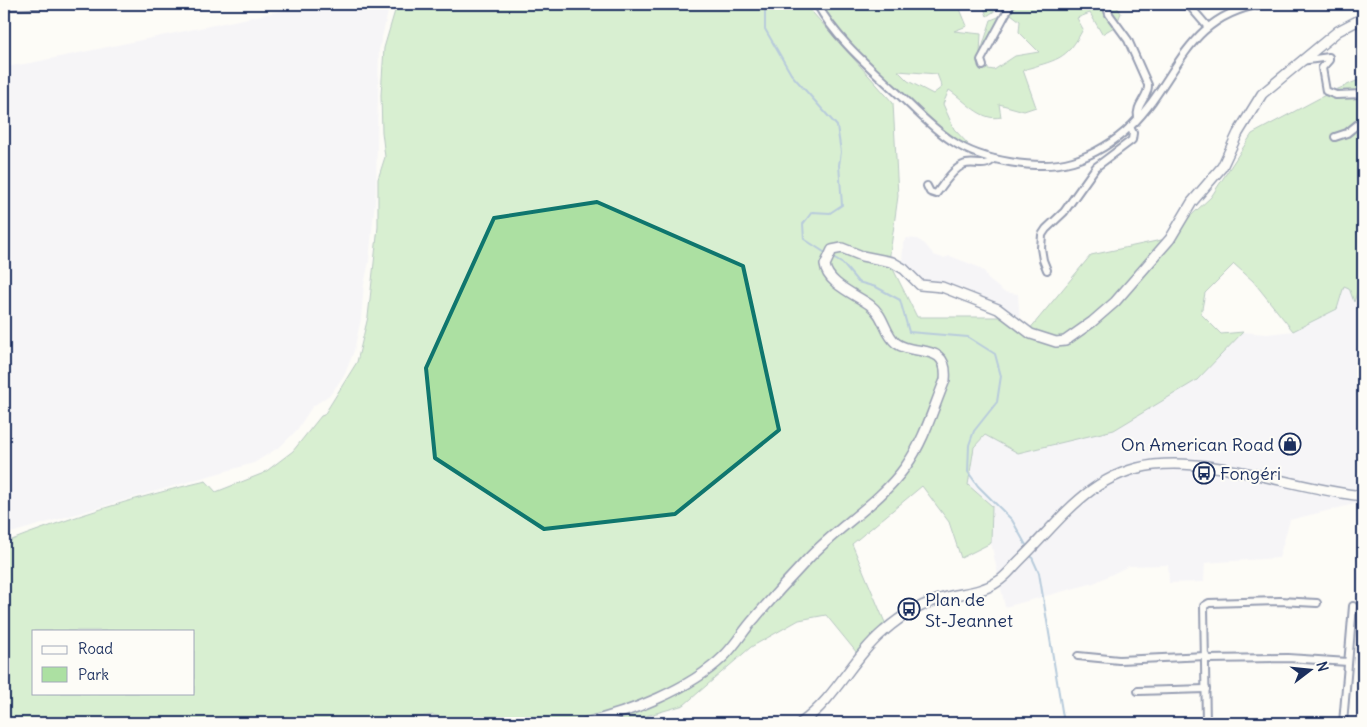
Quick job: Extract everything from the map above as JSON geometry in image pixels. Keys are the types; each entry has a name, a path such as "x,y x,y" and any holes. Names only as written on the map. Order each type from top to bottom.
{"street":[{"path":"4,6 56,4"},
{"path":"817,4 832,26 857,56 942,133 962,147 993,159 1016,163 1072,161 1103,147 1130,127 1138,118 1185,50 1207,26 1238,10 1262,4"},
{"path":"983,66 981,60 1010,4"},
{"path":"1106,4 1109,14 1128,40 1148,85 1148,90 1137,110 1138,118"},
{"path":"1188,4 1207,26"},
{"path":"584,723 619,713 646,702 696,678 715,664 731,650 753,620 809,558 864,512 895,480 914,454 945,380 942,362 931,351 908,348 895,342 878,312 826,272 825,265 832,250 842,248 862,256 892,262 904,269 920,285 942,287 998,309 1031,334 1056,342 1064,341 1092,322 1116,302 1170,239 1192,202 1222,166 1238,133 1262,94 1338,32 1363,18"},
{"path":"1301,62 1329,56 1329,60 1322,68 1326,91 1336,94 1363,94"},
{"path":"1335,137 1348,133 1363,120"},
{"path":"1048,270 1043,260 1041,248 1042,235 1046,228 1064,212 1096,167 1132,140 1133,134 1130,127"},
{"path":"927,186 930,192 936,194 959,167 969,163 985,164 993,159"},
{"path":"801,723 822,706 864,651 893,624 914,610 933,601 992,586 1080,498 1103,482 1134,470 1219,469 1363,496"},
{"path":"1206,723 1204,606 1209,603 1280,601 1317,603"},
{"path":"1343,723 1353,606"},
{"path":"1078,656 1119,660 1288,658 1348,662"},
{"path":"1138,691 1206,689"}],"highlighted area":[{"path":"597,202 743,266 779,430 675,514 544,529 435,458 426,368 494,218"}],"shaded area":[{"path":"315,4 390,4 379,50 376,192 369,262 364,285 361,319 354,351 345,374 331,394 312,407 297,430 281,446 254,463 4,535 4,67"},
{"path":"907,238 917,239 925,244 934,255 943,258 950,256 976,266 985,272 988,279 1004,292 1018,294 1020,322 920,282 902,263 903,243"},
{"path":"1343,286 1349,288 1354,302 1363,310 1363,502 1290,520 1279,558 1205,563 1204,582 1169,583 1168,565 1129,566 1094,583 1005,607 991,543 992,506 968,485 974,447 986,435 1197,380 1243,332 1267,334 1293,331 1337,309"},
{"path":"1363,521 1363,580 1357,580"}],"green space":[{"path":"397,4 805,4 893,103 898,196 889,261 917,317 1000,317 1029,330 1091,255 1166,239 1211,197 1252,134 1329,93 1363,78 1363,274 1354,302 1349,288 1344,286 1337,309 1293,331 1253,281 1234,264 1205,293 1201,314 1221,334 1243,332 1197,380 1114,430 1018,453 985,435 974,447 968,485 992,506 991,543 961,558 949,522 922,486 852,544 886,625 857,653 826,615 799,620 751,647 684,705 622,723 464,723 433,715 383,722 357,719 280,721 280,723 4,723 4,543 79,516 155,494 206,481 216,492 264,473 293,451 321,416 324,415 357,362 368,317 378,227 378,179 385,157 381,95 384,48"},
{"path":"836,4 955,4 960,9 967,26 954,31 981,34 980,54 991,20 1003,15 1005,4 1115,4 1121,13 1116,26 1102,34 1090,13 1077,18 1083,29 1071,48 1059,58 1023,70 1036,107 1024,111 999,104 1001,117 994,118 980,113 949,90 943,104 954,129 968,144 964,144 942,129 851,46 825,9","holes":["1011,14 1020,21 1019,32 1039,52 1015,56 994,70 978,67 979,55","898,71 937,74 942,87 933,94 908,81"]},
{"path":"986,4 1005,4 987,16 984,8"}],"waterway":[{"path":"765,4 765,29 791,74 837,126 841,152 839,165 842,205 830,213 812,212 803,224 804,239 827,254"},
{"path":"833,258 843,264 858,282 876,287 900,300 909,332 968,337 995,354 1001,376 997,402 974,431 969,445 968,472 978,486 1012,520 1027,547"},
{"path":"1030,553 1039,573 1064,723"}],"place":[{"name":"On American Road","path":"1290,444"},
{"name":"Fongéri","path":"1204,473"},
{"name":"Plan de St-Jeannet","path":"909,609"}]}
